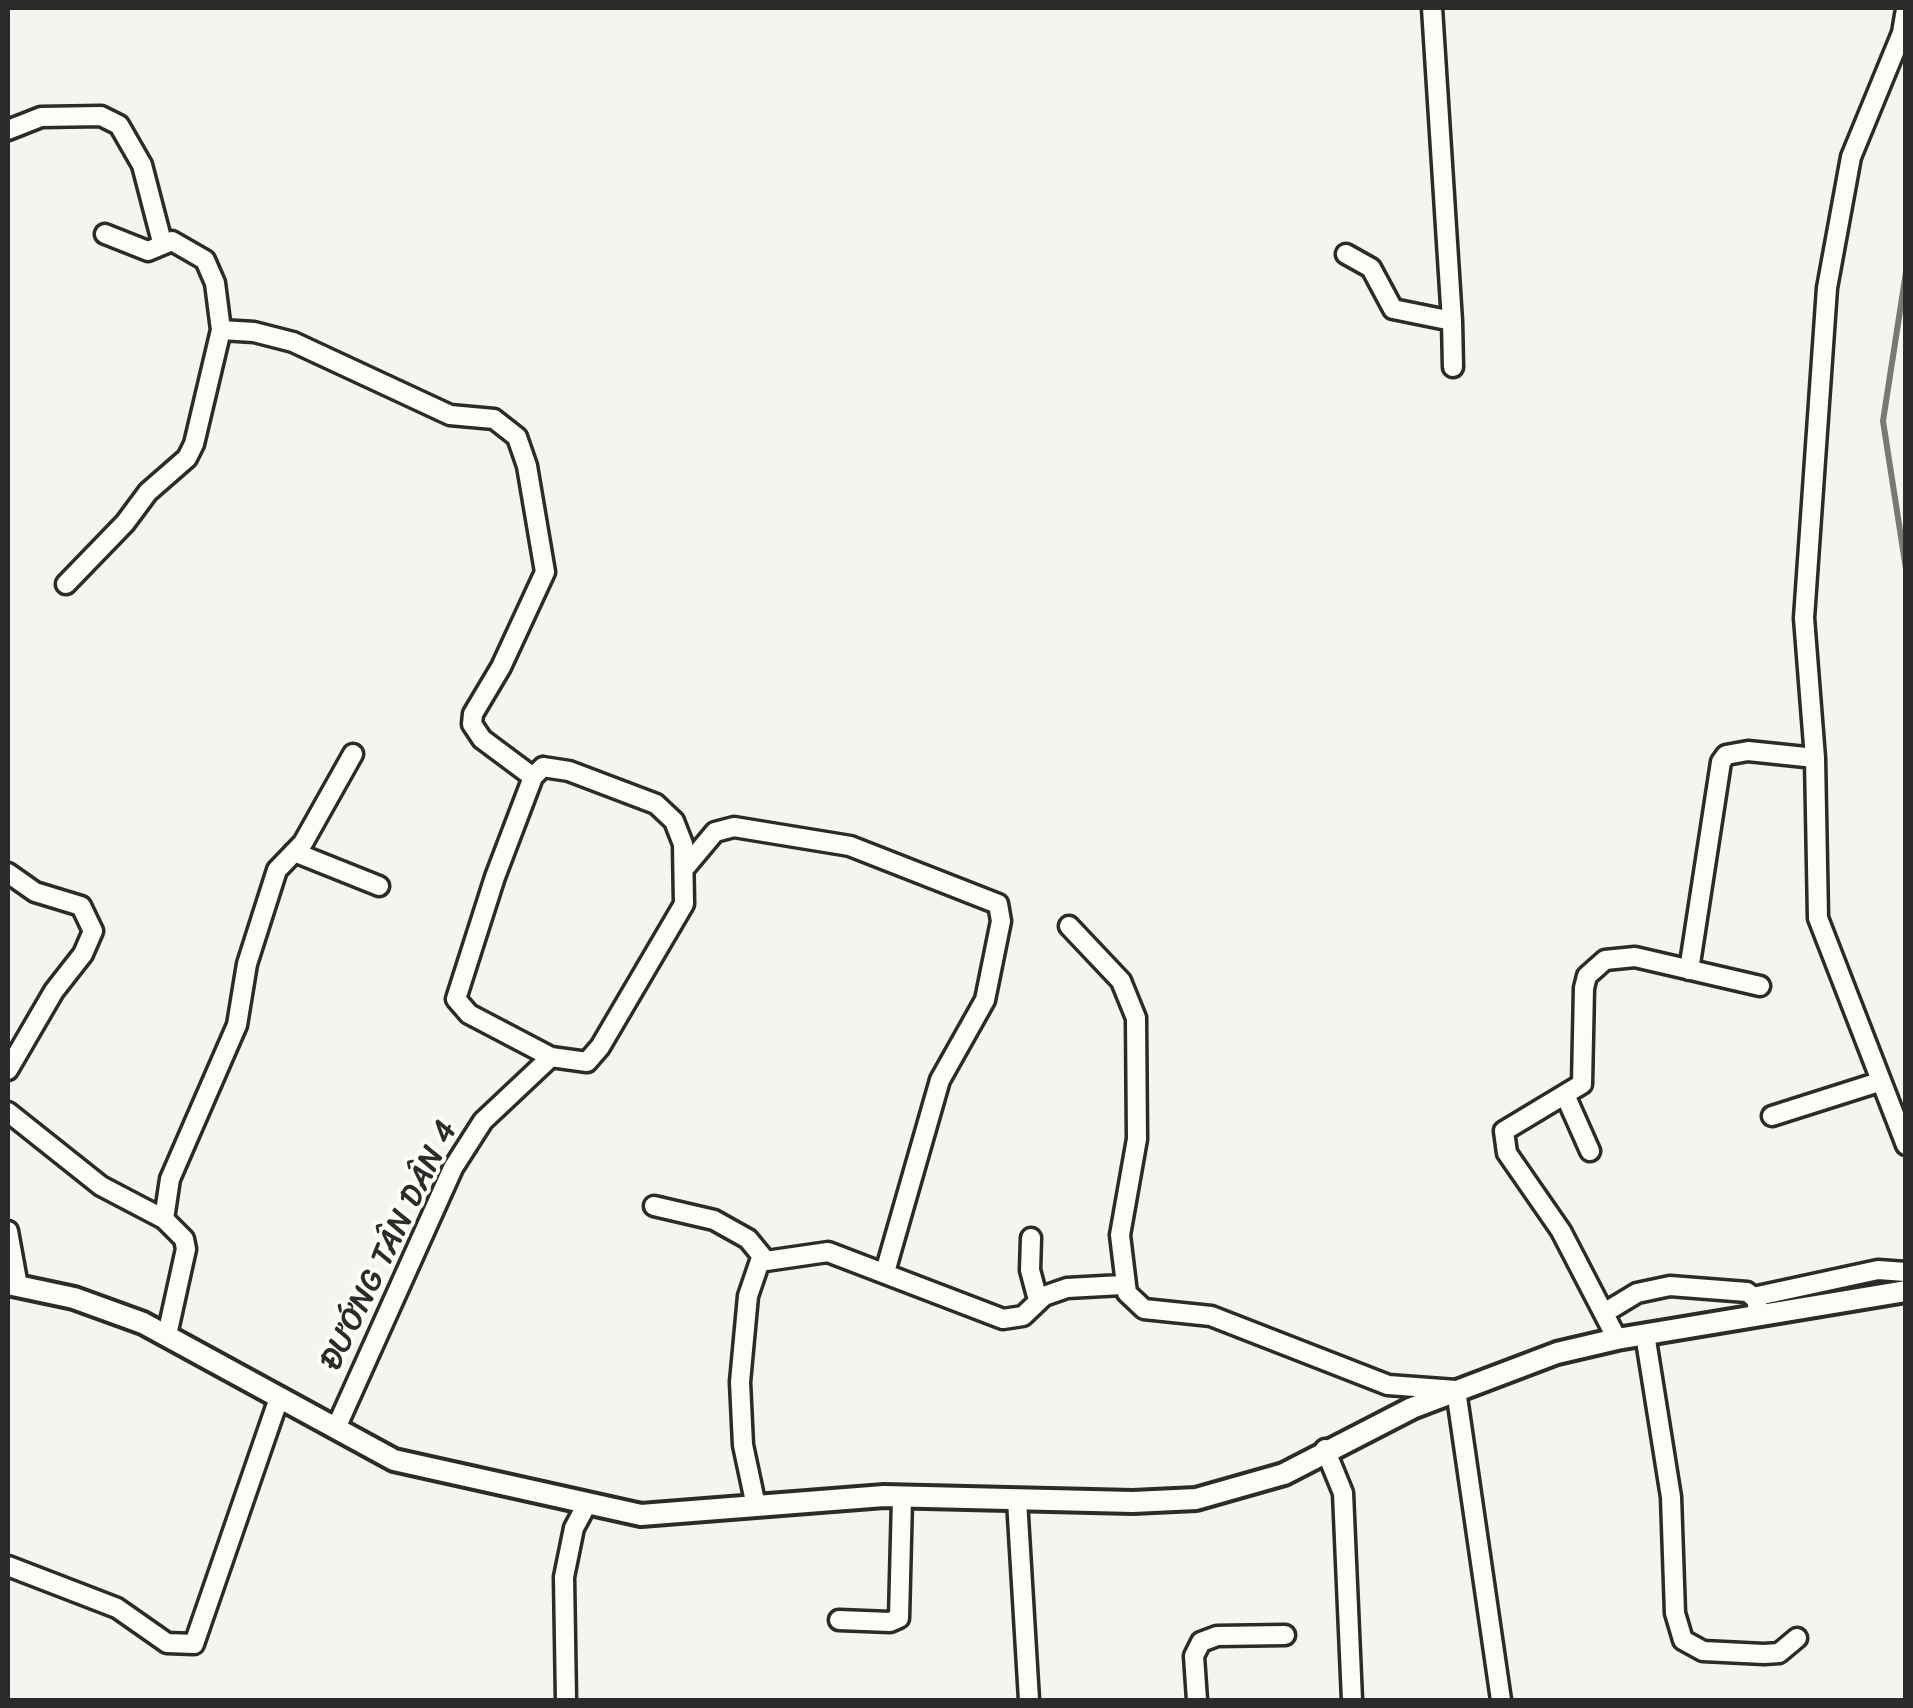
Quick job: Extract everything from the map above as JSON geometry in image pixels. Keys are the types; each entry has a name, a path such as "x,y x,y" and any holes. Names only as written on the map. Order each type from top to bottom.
{"street":[{"path":"1432,8 1453,366"},
{"path":"1906,9 1902,34 1850,157 1826,288 1804,565 1815,758 1818,918 1906,1145"},
{"path":"8,130 41,118 102,116 119,125 138,154 162,242"},
{"path":"66,584 126,522 148,492 187,458 194,444 221,330 215,283 205,260 182,245 162,242 148,251 104,234"},
{"path":"1346,254 1370,268 1393,309 1452,321"},
{"path":"221,330 293,342 450,415 494,419 517,438 526,466 545,572 502,666 473,714 472,724 482,739 532,776"},
{"path":"1689,970 1721,762 1726,755 1748,751 1815,758"},
{"path":"164,1218 170,1180 237,1025 246,964 277,870 294,852 353,754"},
{"path":"542,768 554,768 656,804 680,834 684,904 587,1062 551,1056 469,1014 456,1000 532,776 542,768"},
{"path":"684,869 715,832 734,827 850,846 998,904 1001,921 984,1000 940,1080 885,1272"},
{"path":"294,852 379,886"},
{"path":"8,872 35,892 81,906 93,931 83,954 54,991 8,1070"},
{"path":"1069,926 1121,981 1136,1018 1137,1139 1121,1217 1122,1286 1144,1309 1211,1316 1388,1386 1456,1390"},
{"path":"1617,1338 1561,1231 1503,1141 1506,1128 1566,1097 1582,1084 1586,1074 1584,988 1596,966 1606,960 1635,958 1760,986"},
{"name":"ĐƯỚNG TÂN DÂN 4","path":"336,1428 453,1168 484,1122 551,1056"},
{"path":"1772,1116 1879,1082"},
{"path":"1566,1097 1590,1151"},
{"path":"8,1112 101,1186 164,1218 184,1239 186,1250 167,1335"},
{"path":"654,1206 714,1220 748,1239 760,1258 748,1296 740,1382 742,1445 756,1506"},
{"path":"8,1231 13,1285 109,1308 167,1335 394,1460 541,1490 611,1512 642,1515 884,1496 1017,1500 1196,1498 1263,1482 1325,1449 1456,1390 1557,1353 1756,1307 1878,1270 1906,1272"},
{"path":"1031,1238 1030,1270 1038,1300"},
{"path":"760,1258 778,1260 828,1252 1003,1319 1023,1316 1038,1300 1067,1288 1122,1286"},
{"path":"1604,1313 1637,1294 1663,1287 1742,1290 1756,1307"},
{"path":"1756,1307 1906,1290"},
{"path":"1645,1334 1669,1482 1676,1612 1683,1640 1703,1652 1764,1654 1779,1652 1796,1638"},
{"path":"1456,1390 1501,1700"},
{"path":"8,1566 117,1608 166,1643 194,1644 280,1398"},
{"path":"1325,1449 1342,1493 1352,1700"},
{"path":"839,1620 890,1622 899,1618 902,1499"},
{"path":"1017,1500 1029,1700"},
{"path":"566,1700 564,1577 574,1528 588,1504"},
{"path":"1197,1700 1194,1656 1201,1642 1217,1636 1286,1634"}],"waterway":[{"path":"1906,272 1883,421 1906,569"}]}
